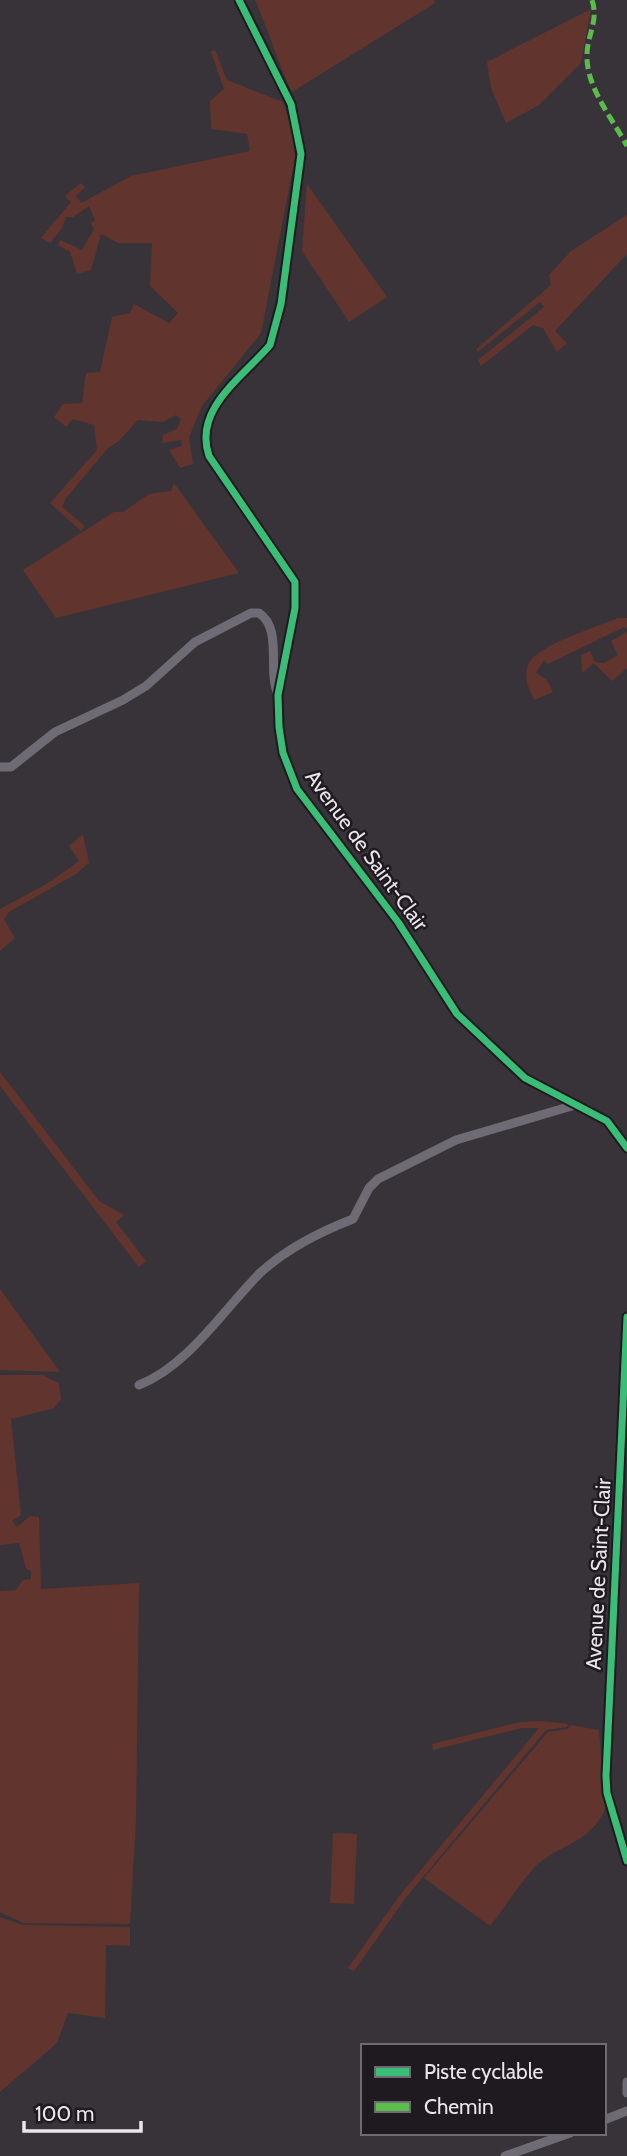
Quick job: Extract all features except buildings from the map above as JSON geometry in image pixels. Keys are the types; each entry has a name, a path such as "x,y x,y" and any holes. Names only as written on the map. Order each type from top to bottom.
{"street":[{"name":"Avenue de Saint-Clair","path":"239,0 291,104 300,154 276,329 270,345 209,415 204,440 209,456 295,582 295,608 278,695 283,752 297,789 398,922 457,1013 513,1070 607,1121 627,1148"},
{"path":"0,767 10,767 55,732 123,700 146,686 195,642 251,613 259,613 269,622 273,651 272,681 278,695"},
{"path":"139,1385 158,1377 179,1359 270,1265 325,1230 352,1219 369,1188 378,1179 456,1140 575,1105"},
{"name":"Avenue de Saint-Clair","path":"627,1317 606,1776 607,1793 627,1861"},
{"path":"627,2082 627,2093"},
{"path":"606,2119 627,2111"},
{"path":"505,2156 564,2135"}],"shaded area":[{"path":"255,0 434,0 435,3 292,92"},
{"path":"591,9 581,63 539,105 506,123 491,88 487,62"},
{"path":"215,50 227,80 283,102 293,133 295,158 261,333 202,406 189,437 193,464 180,468 169,450 182,446 181,440 162,443 163,435 177,429 181,419 176,415 162,422 138,420 119,441 108,448 66,498 62,507 85,526 81,531 50,503 97,450 94,425 73,419 66,427 54,417 63,404 82,403 86,373 100,372 112,317 130,313 134,304 169,323 178,313 150,286 152,243 118,243 101,234 91,270 77,274 70,252 58,245 60,240 82,250 94,229 91,224 95,220 89,206 73,217 66,217 62,228 50,243 41,238 71,202 65,196 81,183 85,187 76,196 81,203 131,176 250,151 247,134 211,129 210,101 224,89 211,52"},
{"path":"307,184 387,297 349,322 302,251"},
{"path":"627,215 627,254 555,331 567,343 557,352 543,328 533,325 481,366 478,360 544,307 540,302 478,352 476,349 551,285 549,275 571,251"},
{"path":"174,483 239,573 56,618 23,570 114,512 123,512 149,494 171,491"},
{"path":"618,618 627,618 627,629 624,627 548,664 544,660 536,673 547,680 553,692 534,700 526,677 531,660 552,645"},
{"path":"627,632 627,668 612,681 594,663 582,673 581,655 590,651 595,662 604,663 618,655 611,641"},
{"path":"83,834 89,863 76,874 9,912 4,919 15,938 0,951 0,909 48,883 79,861 69,846"},
{"path":"0,1072 99,1201 124,1215 116,1222 146,1261 139,1267 0,1086"},
{"path":"0,1289 60,1372 0,1370"},
{"path":"0,1375 42,1375 59,1383 61,1399 54,1408 11,1419 21,1515 12,1521 17,1527 30,1516 39,1517 41,1589 139,1583 136,1819 130,1924 23,1923 0,1912 0,1591 16,1590 23,1580 31,1579 31,1571 26,1568 19,1543 0,1545"},
{"path":"520,1722 568,1724 567,1727 546,1730 407,1896 354,1971 348,1968 400,1895 539,1728 522,1728 433,1750 432,1744"},
{"path":"571,1725 599,1730 605,1809 591,1830 534,1868 490,1926 424,1878 548,1732 568,1729"},
{"path":"333,1833 357,1834 354,1904 330,1903"},
{"path":"0,1917 23,1925 130,1927 130,1946 106,1945 105,2018 68,2013 57,2043 0,2092"}],"marked path":[{"path":"592,0 594,15 587,55 588,67 595,90 627,146"}],"cycle path":[{"path":"239,0 291,104 301,154 281,304 270,345 223,395 208,423 206,439 209,456 295,582 295,608 278,695 283,753 297,789 398,922 457,1014 525,1078 607,1121 627,1148"},
{"path":"627,1317 606,1776 607,1793 627,1861"}]}
